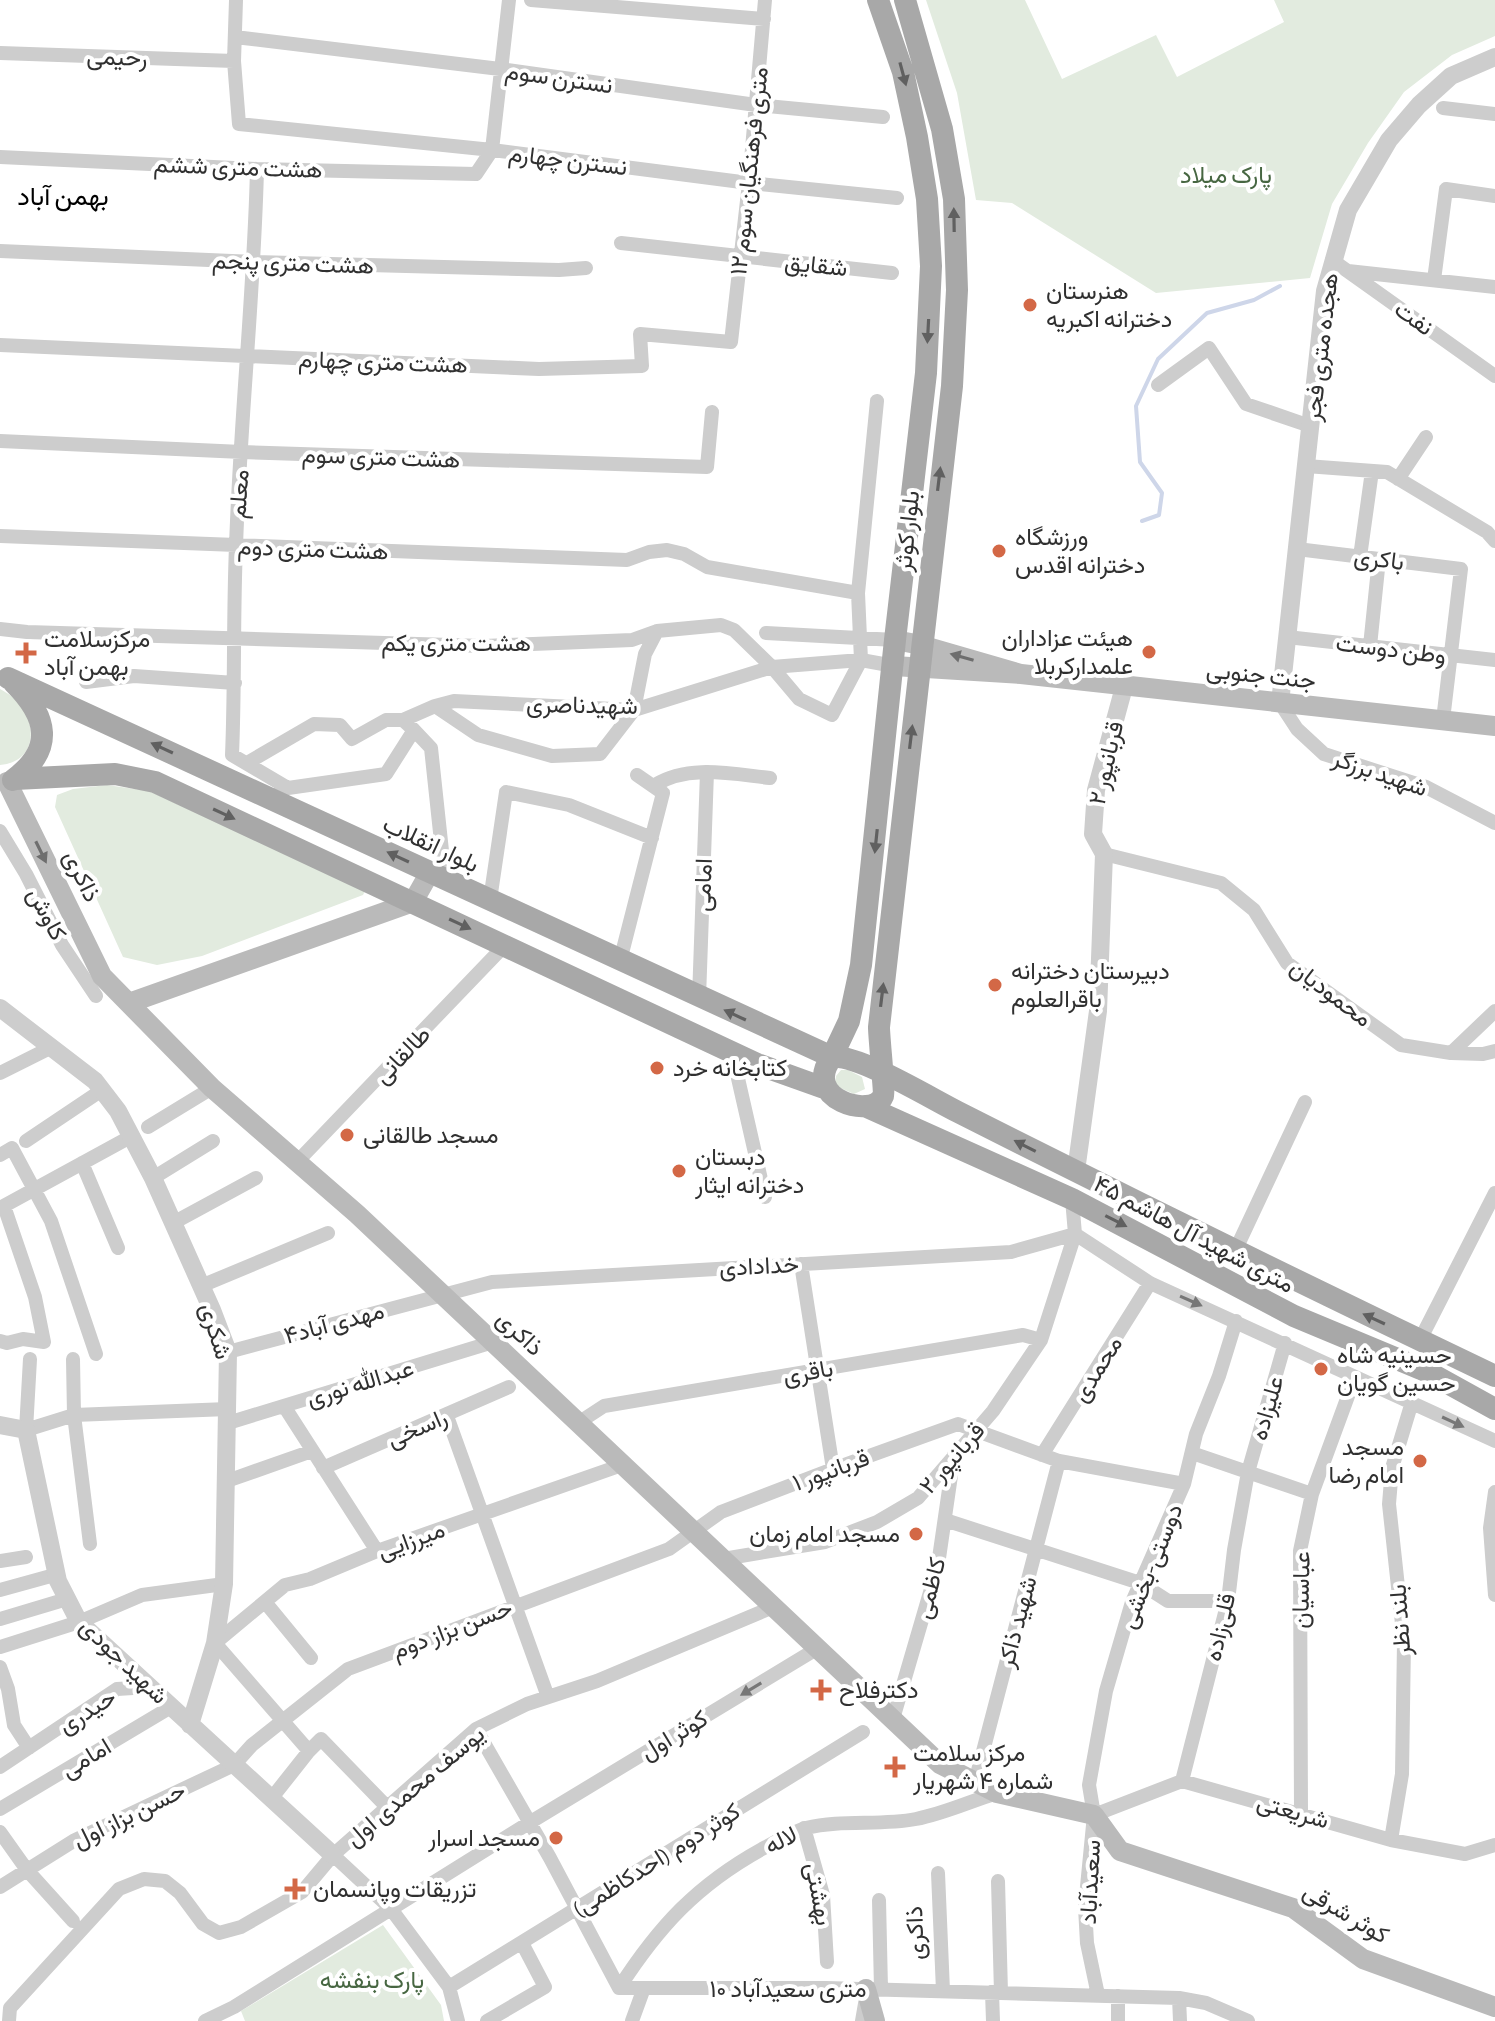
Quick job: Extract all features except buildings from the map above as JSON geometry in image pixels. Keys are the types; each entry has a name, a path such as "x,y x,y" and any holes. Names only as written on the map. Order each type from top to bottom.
{"main road":[{"name":"بلوار کوثر","path":"832,1057 849,1021 861,965 869,903 926,373 931,266 927,199 917,137 903,72 878,0"},
{"name":"بلوار کوثر","path":"881,1073 879,1027 952,386 957,290 954,199 942,129 905,0"},
{"path":"895,640 1021,674"},
{"path":"894,666 1021,674"},
{"name":"جنت جنوبی","path":"1021,674 1495,726"},
{"path":"4,676 29,698 40,718 43,734 32,764 7,781"},
{"name":"بلوار انقلاب","path":"4,676 832,1057"},
{"path":"7,781 115,774 155,782 757,1064 824,1088 833,1097 851,1105 876,1105 883,1097 884,1084 881,1073 858,1060 843,1056 832,1057 822,1075 824,1088"},
{"name":"ذاکری","path":"7,781 102,976 212,1088 357,1214 940,1764 997,1793 1094,1815"},
{"path":"129,1003 413,902 437,876"},
{"path":"869,903 893,905"},
{"path":"757,1064 769,1056 775,1044 772,1032"},
{"name":"۴۵ متری شهید آل هاشم","path":"881,1073 1236,1249 1320,1294 1495,1376"},
{"name":"۴۵ متری شهید آل هاشم","path":"867,1107 1072,1199 1294,1316 1426,1371 1495,1409"},
{"name":"کوثر شرقی","path":"1094,1815 1120,1851 1293,1908 1363,1959 1495,2007"},
{"path":"874,1989 875,2021"}],"street":[{"path":"234,61 236,0"},
{"path":"492,150 509,0"},
{"path":"531,0 764,19"},
{"name":"۱۲ متری فرهنگیان سوم","path":"731,342 765,0"},
{"name":"نسترن سوم","path":"235,37 500,69 756,105 883,117"},
{"name":"رحیمی","path":"0,53 234,61"},
{"name":"هجده متری فجر","path":"1280,703 1325,291 1340,265 1348,210 1389,140 1419,105 1451,76 1495,57"},
{"name":"نسترن چهارم","path":"234,61 239,124 492,150 749,183 897,198"},
{"path":"1443,108 1495,114"},
{"name":"هشت متری ششم","path":"0,157 257,169 476,174 492,150"},
{"name":"معلم","path":"247,763 232,755 236,547 255,262 257,169"},
{"path":"1434,280 1446,189 1495,196"},
{"name":"شقایق","path":"621,243 892,273"},
{"name":"هشت متری پنجم","path":"0,251 255,262 559,270 586,268"},
{"path":"1340,265 1495,287"},
{"name":"نفت","path":"1340,265 1495,376"},
{"name":"هشت متری چهارم","path":"0,345 539,369 642,366 640,334 731,342"},
{"path":"1158,385 1209,348 1246,404 1310,426"},
{"path":"861,660 858,593 877,401"},
{"name":"هشت متری سوم","path":"0,441 707,467 712,412"},
{"path":"1398,479 1426,437"},
{"path":"1306,466 1387,472 1492,533"},
{"path":"1360,557 1372,471"},
{"name":"هشت متری دوم","path":"0,536 627,560 649,552 667,550 684,554 707,567 858,593"},
{"name":"باکری","path":"1297,549 1461,569 1451,655"},
{"path":"1370,646 1379,559"},
{"name":"هشت متری یکم","path":"0,629 236,640 483,646 632,640 657,631 721,625 734,630 799,699 832,715 861,660"},
{"path":"435,706 478,735 552,756 600,754 634,710 645,654 657,631"},
{"path":"766,633 895,640"},
{"name":"وطن دوست","path":"1287,637 1495,660"},
{"path":"1443,720 1451,655"},
{"path":"772,667 861,660 894,666"},
{"name":"شهید‌ناصری","path":"247,763 314,724 340,725 352,739 386,720 409,725 435,706 454,701 634,710 772,667"},
{"path":"86,682 134,676 235,683"},
{"name":"قربانپور ۲","path":"1076,1171 1098,1011 1104,854 1093,834 1096,790 1124,687"},
{"name":"شهید برزگر","path":"1280,703 1297,729 1324,754 1426,787 1495,823"},
{"path":"257,792 386,774 409,725 431,748 437,876"},
{"path":"247,763 288,788"},
{"path":"655,785 670,775 707,772 770,778"},
{"name":"امامی","path":"699,998 707,772"},
{"path":"620,961 663,793 637,775"},
{"path":"490,900 506,792 569,805 652,838"},
{"name":"کاوش","path":"0,831 62,945 96,996"},
{"name":"محمودیان","path":"1104,854 1221,883 1254,910 1287,963 1401,1045 1451,1053 1483,1054 1495,1051"},
{"name":"طالقانی","path":"296,1163 505,945"},
{"name":"شکری","path":"0,1008 95,1081 118,1111 140,1131 153,1178 228,1352 224,1584 215,1643 190,1725"},
{"path":"1451,1053 1495,1011"},
{"path":"0,1073 52,1047"},
{"path":"732,1052 765,1197"},
{"path":"0,1341 7,1343 23,1339 44,1342 35,1297 2,1207 212,1088"},
{"path":"26,1141 102,1090"},
{"path":"1236,1249 1305,1102"},
{"path":"153,1178 213,1141"},
{"path":"0,1155 12,1148 51,1221 96,1354"},
{"path":"82,1163 118,1248"},
{"path":"173,1223 256,1178"},
{"path":"1420,1340 1495,1193"},
{"path":"1072,1199 1075,1234 1150,1283 1495,1441"},
{"path":"201,1286 328,1233"},
{"name":"قربانپور ۲","path":"723,1559 825,1542 877,1522 918,1498 993,1411 1041,1340 1075,1234"},
{"name":"خدادادی","path":"441,1294 492,1282 1011,1252 1075,1234"},
{"path":"801,1264 833,1469"},
{"name":"محمدی","path":"1042,1455 1150,1283"},
{"name":"مهدی آباد۴","path":"228,1352 441,1294"},
{"name":"دوستی-بخشی","path":"1094,1815 1089,1785 1106,1691 1132,1602 1184,1484 1236,1321"},
{"name":"باقری","path":"578,1423 604,1406 1023,1335 1041,1340"},
{"name":"عبدالله نوری","path":"26,1430 74,1415 228,1416 284,1406 493,1342"},
{"name":"علیزاده","path":"1248,1472 1285,1343"},
{"path":"0,1425 26,1430 30,1359"},
{"path":"73,1359 74,1415 90,1544"},
{"name":"عباسیان","path":"1301,1813 1300,1551 1312,1494 1355,1377"},
{"name":"راسخی","path":"323,1468 509,1387"},
{"name":"بلند نظر","path":"1391,1840 1402,1774 1404,1642 1389,1504 1392,1468 1412,1402"},
{"path":"284,1406 377,1551"},
{"path":"447,1416 548,1697"},
{"name":"قربانپور ۱","path":"693,1532 721,1512 833,1469 958,1424 975,1429"},
{"path":"975,1429 1059,1461 1184,1484"},
{"name":"شهید جودی","path":"26,1430 58,1581 79,1622 333,1855"},
{"path":"227,1481 312,1451"},
{"path":"1192,1453 1312,1494"},
{"name":"کاظمی","path":"893,1719 938,1565 954,1454"},
{"name":"شهید ذاکر","path":"975,1782 1059,1461"},
{"name":"میرزایی","path":"215,1643 285,1585 310,1579 377,1551 622,1465"},
{"name":"قلی‌زاده","path":"1182,1781 1228,1601 1248,1472"},
{"path":"1495,1492 1490,1528 1495,1595"},
{"path":"945,1520 1140,1583 1168,1601 1228,1601"},
{"name":"حسن بزاز دوم","path":"234,1765 252,1745 348,1669 669,1549 693,1532"},
{"path":"0,1561 26,1557"},
{"path":"0,1590 58,1574"},
{"path":"0,1647 79,1622 142,1595 224,1584"},
{"path":"0,1619 67,1599"},
{"path":"265,1602 311,1658"},
{"name":"یوسف محمدی اول","path":"9,2021 10,2008 119,1889 144,1879 165,1881 180,1893 203,1924 219,1933 241,1927 302,1892 333,1855 476,1729 527,1704 597,1681 773,1607"},
{"path":"215,1643 309,1751"},
{"name":"کوثر اول","path":"205,2021 234,2007 818,1648"},
{"path":"0,1667 8,1689 14,1725 29,1748"},
{"name":"حیدری","path":"0,1767 117,1689 149,1687"},
{"name":"امامی","path":"0,1809 171,1707"},
{"path":"476,1729 619,1988"},
{"name":"کوثر دوم (احدکاظمی)","path":"449,1987 863,1732"},
{"path":"271,1799 321,1739 387,1807"},
{"name":"حسن بزاز اول","path":"0,1887 75,1840 234,1765"},
{"path":"1094,1815 1182,1781"},
{"name":"شریعتی","path":"1182,1781 1391,1840 1465,1854 1495,1845"},
{"name":"لاله","path":"619,1988 648,1943 690,1899 730,1867 804,1828 851,1821 915,1820 997,1793"},
{"name":"سعیدآباد","path":"1094,1815 1085,1907 1087,1943 1098,1995"},
{"name":"بهشتی","path":"804,1828 823,1895 827,1962"},
{"path":"0,1832 27,1870 73,1921"},
{"path":"333,1855 391,1909 449,1987 458,2021"},
{"name":"ذاکری","path":"938,1873 943,1991"},
{"path":"993,2021 997,1992 998,1881"},
{"path":"862,2021 874,1989 879,1900"},
{"path":"487,2021 545,1987 522,1943"},
{"name":"۱۰ متری سعیدآباد","path":"619,1988 874,1989 1179,1998 1206,2003 1248,2021"},
{"path":"632,2021 644,1988"},
{"path":"1118,1996 1118,2021"},
{"path":"1179,1998 1180,2021"}],"green space":[{"name":"پارک میلاد","path":"926,0 1025,0 1062,79 1156,35 1177,77 1284,22 1274,0 1495,0 1495,36 1452,55 1404,92 1368,143 1332,204 1310,278 1156,293 1012,203 976,200 957,93"},
{"path":"0,689 21,705 31,734 30,743 20,758 0,765"},
{"path":"107,785 149,791 365,891 363,895 202,956 157,965 123,957 55,807 57,795 73,789"},
{"path":"841,1070 862,1077 865,1089 854,1094 838,1087 836,1076"},
{"name":"پارک بنفشه","path":"383,1925 441,2005 444,2021 245,2021 241,2011"}],"waterway":[{"path":"1142,521 1159,515 1162,493 1140,462 1136,406 1158,359 1207,313 1254,300 1280,286"}],"place":[{"name":"هنرستان دخترانه اکبریه","path":"1030,305"},
{"name":"ورزشگاه دخترانه اقدس","path":"999,551"},
{"name":"هیئت عزاداران علمدارکربلا","path":"1149,652"},
{"name":"مرکزسلامت بهمن آباد","path":"26,653"},
{"name":"دبیرستان دخترانه باقرالعلوم","path":"995,985"},
{"name":"کتابخانه خرد","path":"657,1068"},
{"name":"مسجد طالقانی","path":"347,1135"},
{"name":"دبستان دخترانه ایثار","path":"679,1171"},
{"name":"حسینیه شاه حسین گویان","path":"1321,1369"},
{"name":"مسجد امام رضا","path":"1420,1461"},
{"name":"مسجد امام زمان","path":"916,1534"},
{"name":"دکترفلاح","path":"821,1690"},
{"name":"مرکز سلامت شماره ۴ شهریار","path":"895,1767"},
{"name":"مسجد اسرار","path":"556,1838"},
{"name":"تزریقات وپانسمان","path":"295,1889"}],"district":[{"name":"بهمن آباد","path":"63,196"}]}
